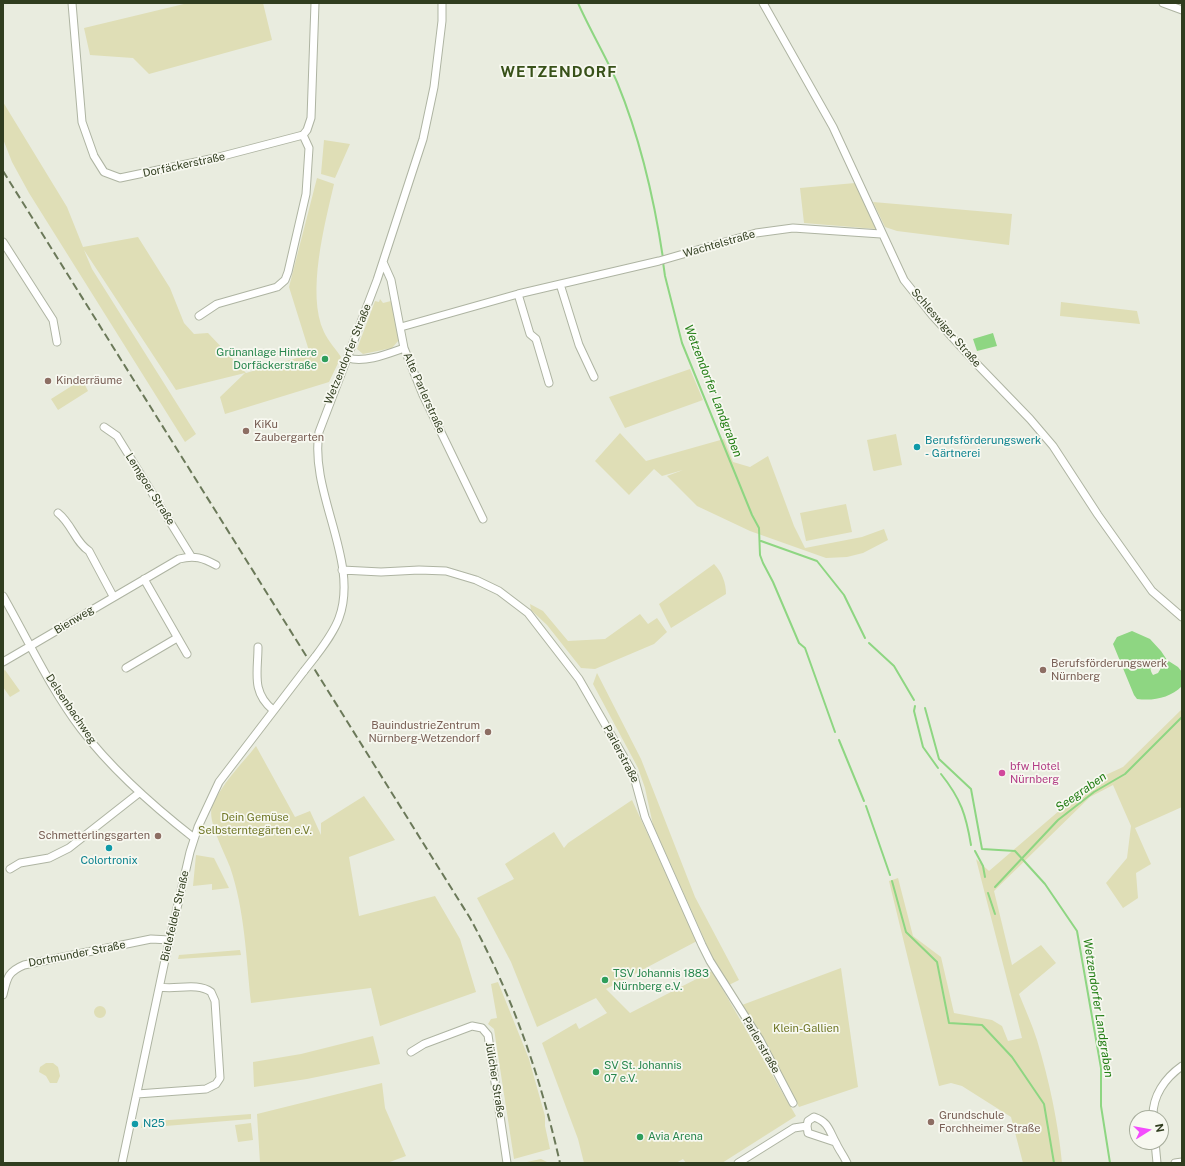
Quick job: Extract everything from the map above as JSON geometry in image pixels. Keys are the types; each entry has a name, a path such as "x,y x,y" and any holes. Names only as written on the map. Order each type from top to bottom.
{"street":[{"name":"Dorfäckerstraße","path":"72,3 82,122 94,156 104,172 124,178 215,158 303,135"},
{"path":"199,316 217,304 278,287 285,280 288,272 306,194 309,148 303,135 307,130 311,118 315,3"},
{"name":"Wetzendorfer Straße","path":"286,694 331,634 339,618 344,596 342,570 320,478 317,451 321,423 348,358 383,262 425,131 438,56 442,21 442,3"},
{"name":"Schleswiger Straße","path":"763,3 833,127 897,268 910,289 972,359 1030,419 1053,446 1098,515 1152,591 1182,617"},
{"path":"1163,3 1182,10"},
{"name":"Wachtelstraße","path":"401,327 518,294 659,261 729,239 778,229 808,229 881,234"},
{"path":"3,242 53,320 57,342"},
{"name":"Alte Parlerstraße","path":"383,262 391,280 404,348 423,395 483,519"},
{"path":"560,284 579,345 594,378"},
{"path":"518,294 530,334 536,340 549,383"},
{"path":"348,358 354,360 365,359 404,348"},
{"name":"Lemgoer Straße","path":"104,427 117,436 191,556"},
{"path":"58,513 67,520 82,546 89,551 113,596"},
{"path":"191,556 202,557 216,565"},
{"name":"Bienweg","path":"3,662 113,596 179,559 191,556"},
{"name":"Parlerstraße","path":"342,570 381,572 446,571 476,580 499,591 528,613 579,679 634,773 645,817 702,945 710,961 760,1040 793,1103"},
{"path":"144,579 186,654"},
{"name":"Delsenbachweg","path":"3,596 57,692 81,728 139,793 194,838"},
{"path":"126,668 177,638"},
{"path":"258,647 256,678 259,692 264,703 273,710"},
{"name":"Bielefelder Straße","path":"122,1163 170,940 194,838 219,782 286,694"},
{"path":"10,869 20,863 49,858 69,848 139,793"},
{"name":"Dortmunder Straße","path":"3,996 9,975 14,969 24,965 151,939 170,940"},
{"path":"137,1094 206,1089 216,1084 220,1078 215,1002 211,992 199,987 171,989 160,987"},
{"name":"Jülicher Straße","path":"411,1052 424,1044 472,1026 482,1028 488,1035 507,1163"},
{"path":"1154,1110 1154,1103 1161,1087 1174,1072 1182,1066"},
{"path":"835,1142 808,1133 808,1121 814,1117 823,1120 829,1127 835,1142 847,1163"},
{"path":"738,1163 794,1128 807,1126"},
{"path":"1156,1150 1157,1163"},
{"path":"1175,1163 1182,1162"}],"green space":[{"path":"188,3 263,3 272,40 149,74 133,58 90,55 84,28"},
{"path":"3,102 67,207 83,247 138,237 170,288 184,323 194,334 208,333 246,373 310,354 289,287 317,178 334,184 322,238 317,279 319,316 324,332 341,357 329,382 225,414 220,397 245,373 176,390 84,250 92,269 196,434 185,442 29,193 12,162 3,139"},
{"path":"324,140 350,144 335,178 321,174"},
{"path":"855,183 876,229 804,223 800,188"},
{"path":"873,202 1012,214 1009,245 897,231 885,227"},
{"path":"380,299 383,303 391,301 399,340 392,348 363,354 357,349 375,301 379,302"},
{"path":"1061,302 1137,311 1140,324 1060,316"},
{"path":"690,369 703,400 625,428 609,397"},
{"path":"86,377 85,385 88,391 58,410 51,399"},
{"path":"620,433 646,461 724,439 733,462 750,467 768,456 794,526 805,548 862,537 884,529 888,540 863,553 847,557 826,558 750,531 697,506 667,476 683,470 662,476 654,469 629,495 595,461"},
{"path":"896,434 902,465 874,471 867,440"},
{"path":"846,504 852,532 806,541 800,513"},
{"path":"714,564 723,578 726,594 671,628 659,604"},
{"path":"530,604 543,611 568,641 605,639 640,614 648,624 657,618 667,632 654,644 595,669 581,668 547,625 531,610"},
{"path":"5,670 20,691 10,697 3,687 3,671"},
{"path":"597,673 641,759 695,897 739,980 729,985 713,959 653,825 645,788 638,768 593,684"},
{"path":"1182,709 1182,807 1135,828 1151,864 1136,873 1138,898 1123,908 1106,883 1127,858 1131,826 1113,785 1090,797 994,891 1012,965 1041,945 1056,963 1019,994 1031,1022 1045,1070 1055,1116 1062,1163 1023,1163 1011,1117 962,1086 951,1083 939,1086 889,881 898,878 913,936 941,957 954,1013 992,1020 1002,1026 1008,1041 1022,1038 976,859 989,871 1095,780 1123,767"},
{"name":"Dein Gemüse Selbsterntegärten e.V.","path":"256,746 295,817 310,811 321,835 321,823 364,796 395,840 349,857 359,916 435,896 460,939 476,992 380,1026 371,988 251,1003 239,900 230,867 214,828 211,813 212,807 221,790"},
{"path":"632,800 697,941 606,989 630,1013 712,971 796,1116 722,1163 686,1163 683,1159 676,1163 584,1163 578,1139 542,1043 576,1023 579,1029 607,1013 596,998 537,1027 511,962 477,898 514,879 505,864 554,832 564,848 568,843"},
{"path":"196,855 214,858 229,888 212,890 212,884 193,886"},
{"path":"240,950 241,955 178,959 179,955"},
{"name":"Klein-Gallien","path":"841,968 858,1087 799,1107 742,1005"},
{"path":"498,982 529,1059 545,1116 545,1126 550,1149 514,1159 494,1029 488,1024 491,1019 497,1018 491,984"},
{"path":"98,1006 102,1006 106,1012 102,1018 98,1018 94,1014 94,1010"},
{"path":"373,1036 380,1064 307,1079 254,1087 253,1062 301,1054"},
{"path":"46,1063 53,1063 58,1067 60,1076 57,1083 50,1083 46,1076 39,1072 40,1067"},
{"path":"382,1083 385,1108 406,1156 387,1163 260,1163 257,1114"},
{"path":"251,1114 251,1119 141,1128 142,1122"},
{"path":"251,1123 253,1140 238,1142 235,1125"},
{"path":"541,1159 549,1163 522,1163"}],"shaded area":[{"path":"993,333 997,346 977,351 973,339"},
{"path":"1132,631 1150,639 1167,660 1178,667 1182,672 1182,686 1167,696 1161,698 1150,700 1137,699 1113,644 1117,637","holes":["1153,660 1157,660 1161,668 1158,673 1153,675 1150,668"]}],"waterway":[{"name":"Wetzendorfer Landgraben","path":"578,3 608,62 633,125 651,191 663,258"},
{"name":"Wetzendorfer Landgraben","path":"663,262 665,276 682,343 752,515 759,528 760,555 763,563 773,582 799,643 805,648 835,732"},
{"path":"761,541 817,561 844,595 865,638"},
{"path":"869,643 894,666 914,700"},
{"path":"915,706 914,711 923,747 938,768"},
{"name":"Wetzendorfer Landgraben","path":"925,708 939,759 971,789 982,849 1015,851 1045,884 1077,931 1101,1068 1101,1106 1110,1163"},
{"name":"Seegraben","path":"995,887 1058,820 1094,792 1125,774 1182,717"},
{"name":"Wetzendorfer Landgraben","path":"839,740 864,801"},
{"path":"941,774 953,791 962,808 971,845"},
{"name":"Wetzendorfer Landgraben","path":"866,806 890,875"},
{"path":"975,851 983,866 985,877"},
{"name":"Wetzendorfer Landgraben","path":"892,881 906,932 937,962 949,1023 982,1025 1012,1057 1044,1104 1054,1163"},
{"path":"988,893 995,914"}],"railway":[{"path":"3,171 470,918 499,977 524,1037 544,1099 560,1163"}],"place":[{"name":"Grünanlage Hintere Dorfäckerstraße","path":"325,359"},
{"name":"Kinderräume","path":"48,381"},
{"name":"KiKu Zaubergarten","path":"246,431"},
{"name":"Berufsförderungswerk - Gärtnerei","path":"917,447"},
{"name":"Berufsförderungswerk Nürnberg","path":"1043,670"},
{"name":"BauindustrieZentrum Nürnberg-Wetzendorf","path":"488,732"},
{"name":"bfw Hotel Nürnberg","path":"1002,773"},
{"name":"Schmetterlingsgarten","path":"158,836"},
{"name":"Colortronix","path":"109,848"},
{"name":"TSV Johannis 1883 Nürnberg e.V.","path":"605,980"},
{"name":"SV St. Johannis 07 e.V.","path":"596,1072"},
{"name":"Grundschule Forchheimer Straße","path":"931,1122"},
{"name":"N25","path":"135,1124"},
{"name":"Avia Arena","path":"640,1137"}],"district":[{"name":"WETZENDORF","path":"559,72"}]}
